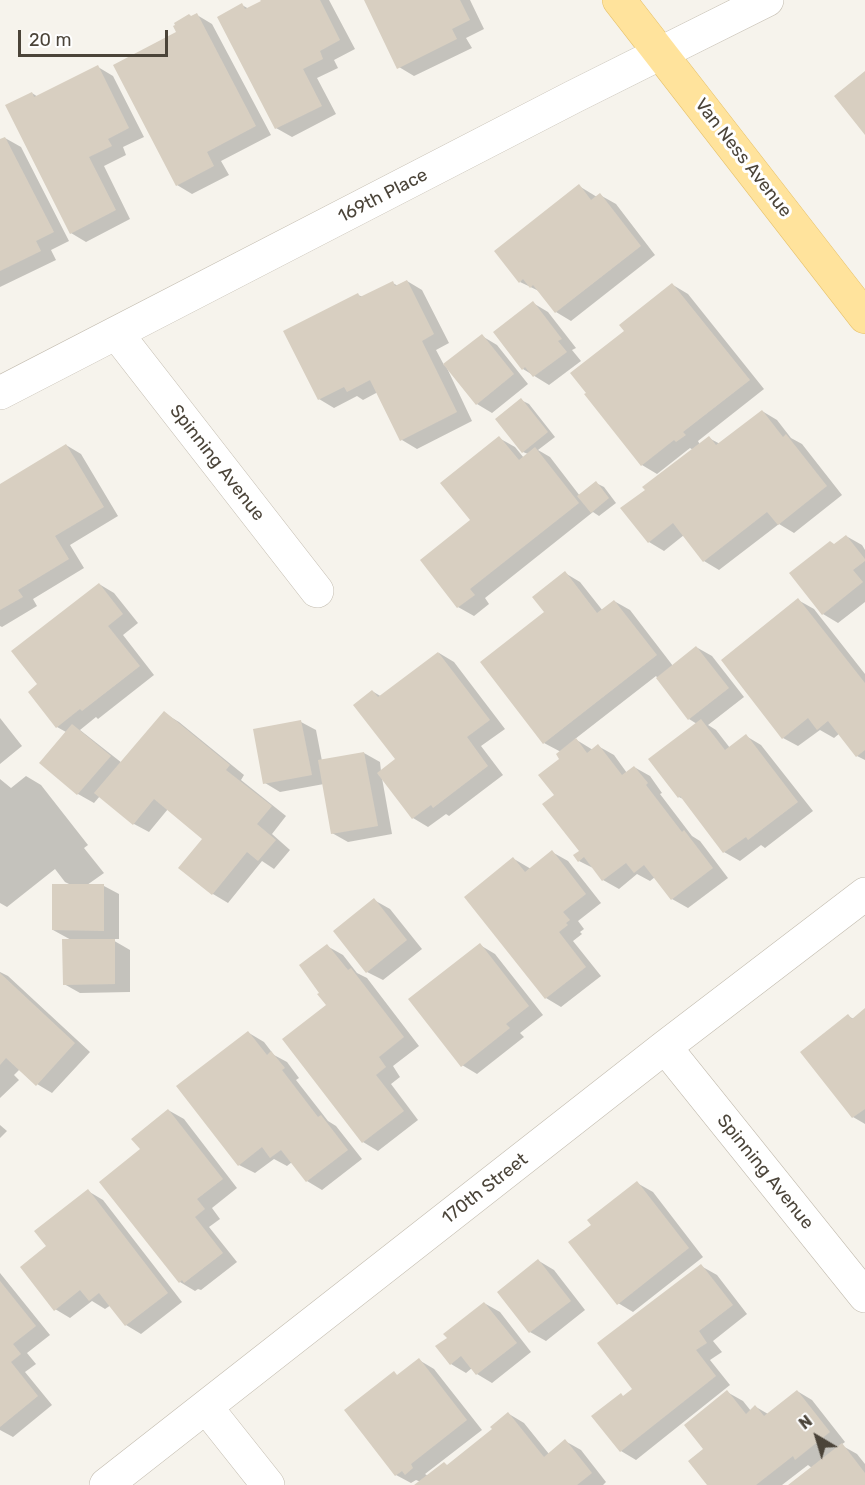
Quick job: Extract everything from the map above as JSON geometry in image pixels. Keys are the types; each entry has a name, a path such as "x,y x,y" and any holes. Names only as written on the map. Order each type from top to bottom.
{"main road":[{"name":"Van Ness Avenue","path":"619,0 865,316"}],"street":[{"name":"169th Place","path":"0,393 573,97 767,0"},
{"name":"Spinning Avenue","path":"117,334 317,591"},
{"name":"170th Street","path":"106,1485 665,1047 865,894"},
{"name":"Spinning Avenue","path":"665,1047 865,1296"},
{"path":"206,1407 268,1485"}],"building":[{"path":"260,0 320,0 340,40 320,51 323,59 303,69 322,106 275,129 217,17 242,3 245,9"},
{"path":"364,0 460,0 470,20 452,29 457,39 397,69"},
{"path":"197,13 256,126 207,152 214,166 176,186 113,65 176,32 174,23 189,14 191,16"},
{"path":"98,65 129,128 108,139 112,146 89,157 116,210 70,234 5,105 32,92 34,97"},
{"path":"865,71 865,135 834,96"},
{"path":"5,137 54,232 36,241 41,251 0,271 0,139"},
{"path":"579,184 591,200 600,193 641,246 555,313 533,285 530,288 523,279 519,283 494,251"},
{"path":"407,280 434,334 422,341 457,412 400,441 370,380 347,392 344,387 318,400 283,331 358,293 360,297 393,281 395,286"},
{"path":"672,283 750,380 683,432 686,435 676,442 674,440 641,466 570,373 624,331 619,325"},
{"path":"533,301 562,339 558,341 567,352 533,377 525,367 522,370 493,332"},
{"path":"482,334 514,374 476,405 443,364"},
{"path":"521,398 548,432 522,453 495,419"},
{"path":"762,410 783,437 786,434 827,486 778,525 767,512 703,562 673,523 648,543 620,508 645,490 642,487 709,436 716,445"},
{"path":"499,436 519,460 535,447 579,503 470,589 475,595 457,608 420,560 470,520 440,483"},
{"path":"66,444 104,507 55,536 69,559 18,590 23,597 0,610 0,484"},
{"path":"596,481 609,498 591,513 577,496"},
{"path":"846,535 865,559 853,570 863,582 822,615 789,573 830,541 834,544"},
{"path":"565,571 597,613 614,600 657,655 543,744 480,662 544,612 532,597"},
{"path":"99,583 123,614 108,626 140,666 56,728 28,692 37,684 11,651"},
{"path":"798,598 865,683 865,750 856,757 828,721 817,730 808,718 782,739 721,660"},
{"path":"696,646 729,688 688,720 656,678"},
{"path":"438,652 490,720 467,737 488,766 433,808 431,805 412,819 377,773 395,759 353,705 372,690 378,697"},
{"path":"164,711 230,765 226,770 272,806 257,824 276,840 258,861 247,852 212,895 178,868 202,839 154,799 133,825 94,793"},
{"path":"701,719 725,750 746,734 798,802 748,840 746,837 723,853 680,796 678,798 648,759"},
{"path":"301,720 312,775 263,784 253,729"},
{"path":"72,724 111,756 77,795 39,763"},
{"path":"576,738 587,753 598,744 622,775 634,766 682,832 684,830 713,868 671,900 644,865 634,873 626,863 602,881 584,857 578,862 573,855 579,851 542,804 554,795 538,775 559,759 556,754"},
{"path":"364,752 378,826 331,834 318,760"},
{"path":"552,850 586,894 563,912 570,920 566,923 568,925 559,932 586,967 545,999 464,897 513,857 525,872"},
{"path":"52,884 104,884 104,931 52,930"},
{"path":"374,898 407,940 366,973 333,931"},
{"path":"62,939 115,939 115,984 63,985"},
{"path":"480,943 529,1006 506,1024 510,1028 461,1067 408,999"},
{"path":"327,944 348,970 351,968 404,1037 379,1057 386,1067 376,1075 404,1111 362,1143 282,1039 326,1005 299,965"},
{"path":"0,973 75,1043 36,1086 6,1058 0,1065"},
{"path":"865,1008 865,1109 852,1118 800,1052 848,1014 852,1019"},
{"path":"248,1031 267,1055 271,1051 285,1068 282,1070 318,1117 321,1115 348,1150 306,1182 281,1150 270,1158 262,1147 238,1166 176,1086"},
{"path":"168,1109 223,1179 197,1199 205,1209 195,1217 223,1253 184,1283 182,1280 179,1283 99,1182 140,1149 131,1139"},
{"path":"637,1181 689,1248 617,1305 568,1242 591,1225 587,1220"},
{"path":"88,1189 168,1293 125,1326 99,1293 89,1301 80,1290 54,1311 20,1267 46,1246 34,1231"},
{"path":"538,1259 571,1301 529,1333 497,1292"},
{"path":"701,1264 733,1305 699,1331 707,1343 696,1350 716,1376 620,1452 591,1416 621,1393 623,1396 632,1389 597,1343"},
{"path":"0,1281 36,1326 13,1344 21,1354 11,1362 38,1396 0,1427"},
{"path":"484,1302 517,1343 476,1375 461,1356 450,1365 435,1346 447,1338 443,1334"},
{"path":"419,1358 467,1420 411,1464 413,1468 405,1475 402,1471 395,1476 344,1410 394,1371 397,1375"},
{"path":"727,1390 746,1414 755,1405 764,1416 797,1390 830,1432 795,1460 793,1456 756,1485 707,1485 688,1461 703,1449 684,1425"},
{"path":"508,1412 544,1457 565,1439 592,1473 577,1485 414,1485 444,1462 447,1465 492,1429 490,1427"},
{"path":"842,1443 865,1473 865,1485 788,1485"}]}
